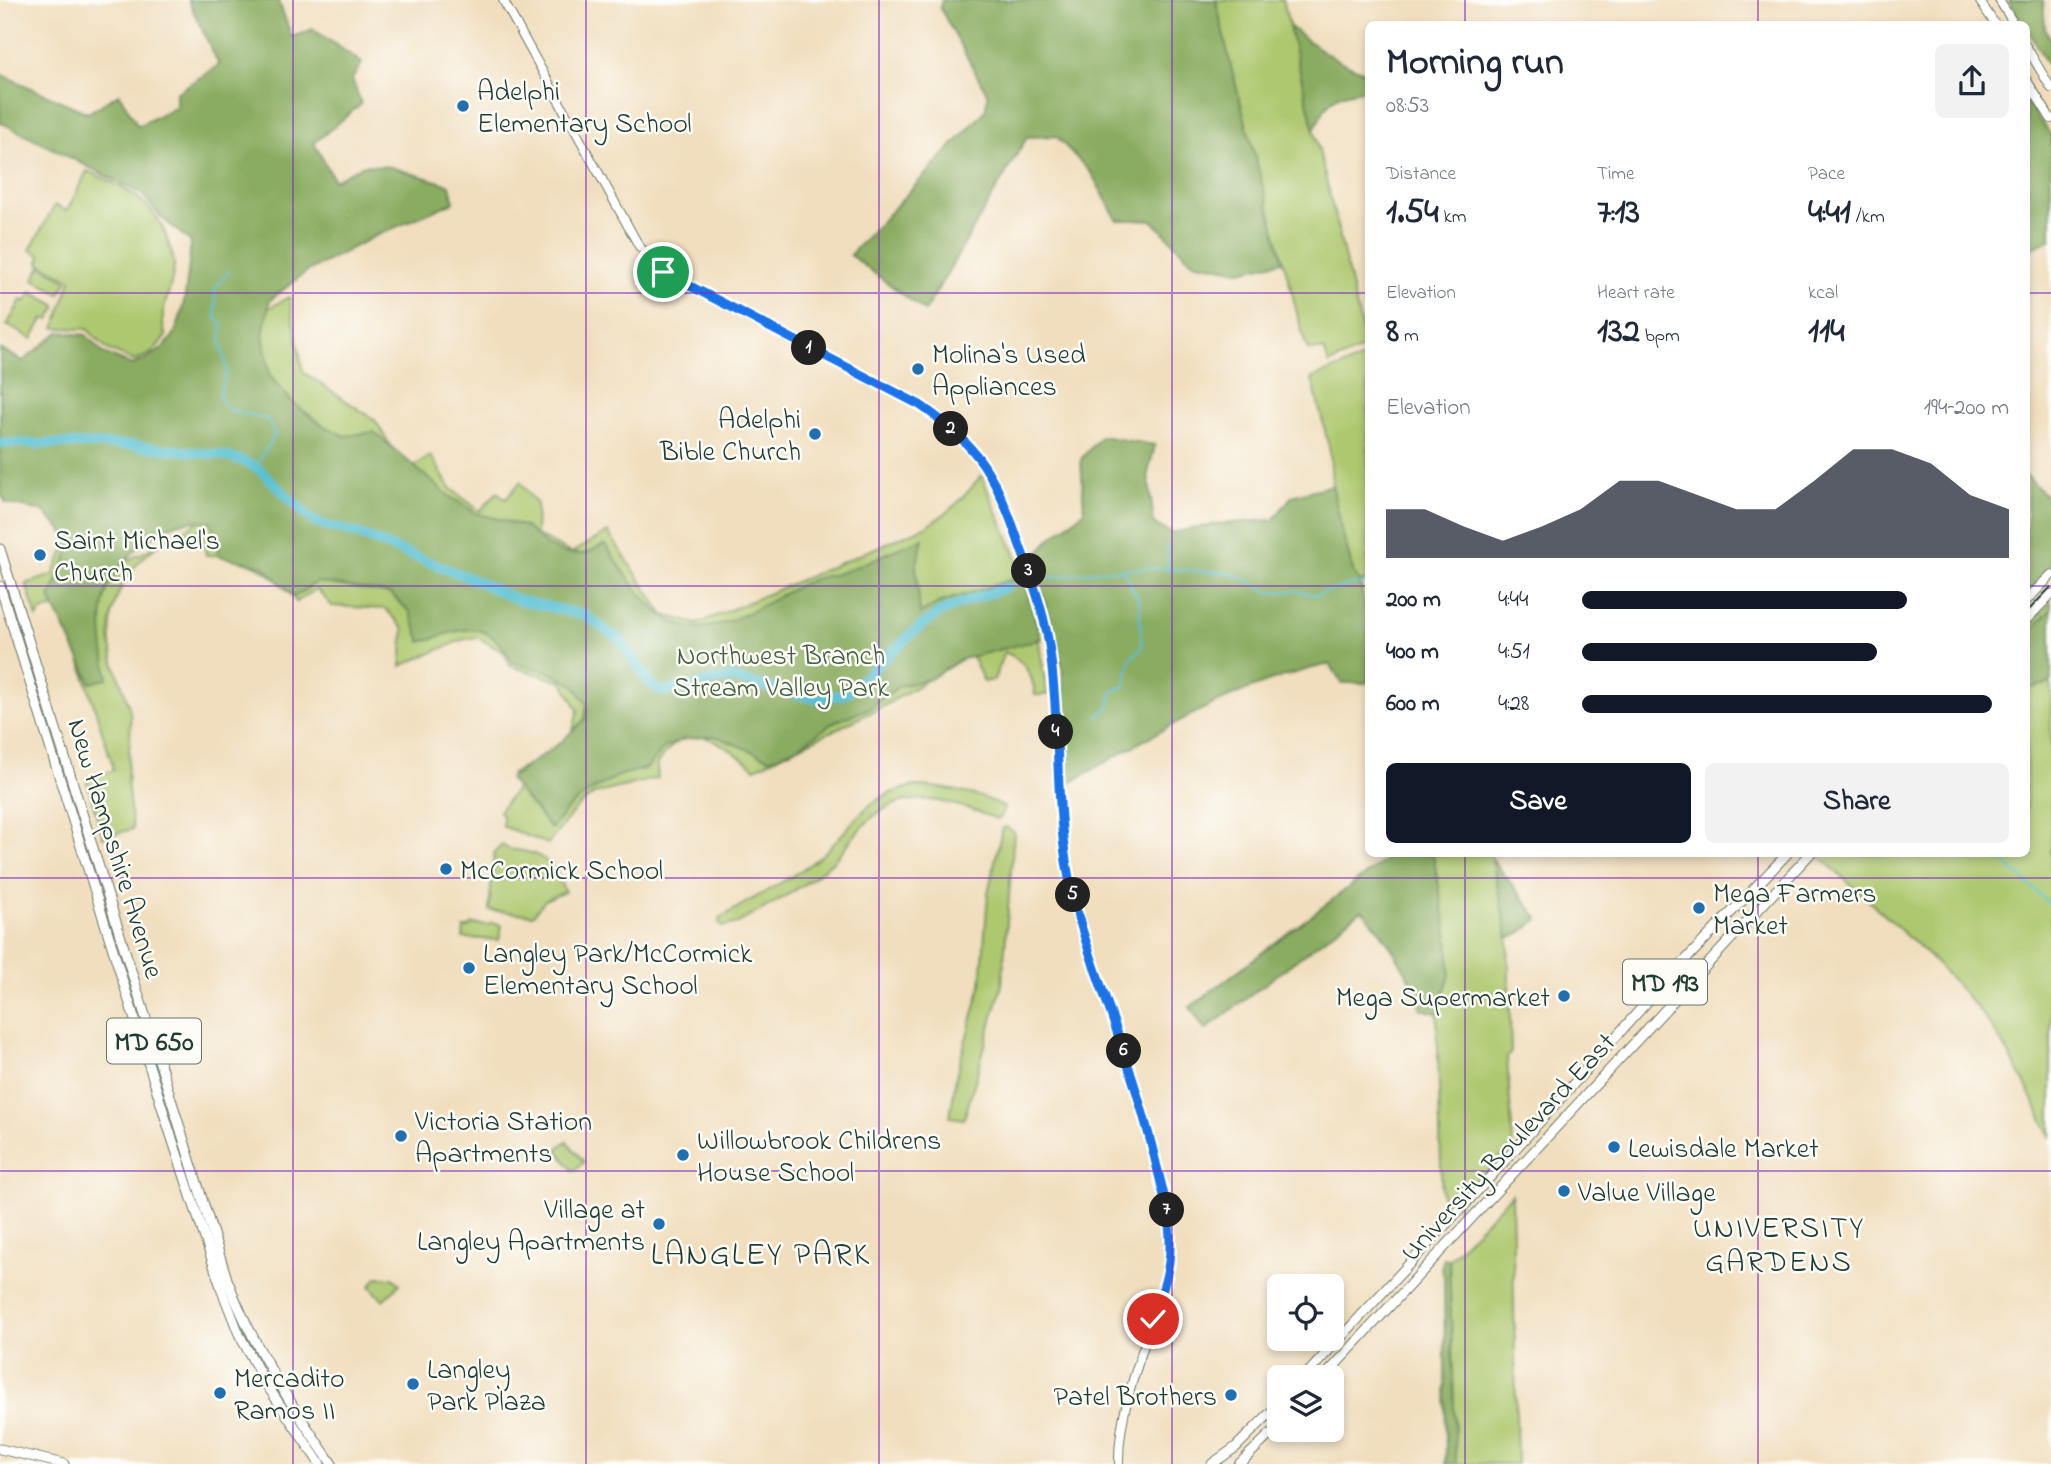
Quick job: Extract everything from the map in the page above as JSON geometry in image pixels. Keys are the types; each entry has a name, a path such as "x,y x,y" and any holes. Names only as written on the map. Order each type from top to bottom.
{"main road":[{"path":"503,0 628,228 649,258 663,272 901,394 939,419 969,446 996,482 1036,591 1051,658 1070,886 1145,1119 1164,1190 1170,1235 1166,1275 1121,1430 1119,1464"},
{"path":"1979,0 1993,21"},
{"path":"1999,0 2012,21"},
{"path":"2030,53 2051,88"},
{"path":"2030,85 2051,119"},
{"name":"New Hampshire Avenue","path":"0,549 231,1290 256,1346 277,1384 332,1464"},
{"path":"2030,597 2051,575"},
{"name":"New Hampshire Avenue","path":"0,586 213,1267 240,1334 263,1378 320,1464"},
{"path":"2030,617 2051,594"},
{"name":"University Boulevard East","path":"1315,1365 1492,1175 1672,974 1784,857"},
{"name":"University Boulevard East","path":"1335,1365 1807,857"},
{"path":"1212,1464 1236,1447 1267,1416"},
{"path":"1239,1464 1267,1437"},
{"path":"3,1450 64,1464"}],"green space":[{"path":"188,0 278,0 292,37 313,29 362,63 352,79 361,104 314,143 334,180 364,165 391,167 450,185 454,202 373,237 306,272 270,300 263,335 270,376 293,403 324,426 345,436 374,432 449,496 476,513 526,527 546,545 563,553 584,554 605,544 634,586 651,605 670,620 687,627 725,623 814,579 845,571 923,539 916,567 920,614 938,603 1023,576 1041,639 959,660 930,679 899,686 870,708 834,722 798,747 771,759 715,736 685,739 665,747 647,768 618,776 589,792 569,807 551,829 509,779 561,742 585,719 587,704 574,685 549,672 513,663 494,638 484,632 462,630 421,642 410,612 391,594 317,582 294,597 263,566 219,556 211,521 184,522 159,533 135,551 116,573 105,598 102,618 108,678 91,683 50,598 73,542 44,512 6,503 0,492 0,349 23,361 59,332 86,335 103,353 132,365 149,357 169,341 177,326 186,290 191,242 161,217 142,194 0,122 0,76 88,113 119,94 138,126 176,107 176,93 219,65"},
{"path":"942,0 1216,0 1230,63 1283,261 1240,271 1192,262 1152,220 1117,220 1092,174 1056,136 1027,137 925,311 850,255 985,111 988,95 940,8"},
{"path":"1216,0 1283,0 1365,343 1365,347 1329,364 1324,350 1308,350 1304,339 1230,65"},
{"path":"2008,0 2043,0 2045,28 2051,40 2051,71 2030,34 2030,21 2022,21"},
{"path":"1289,26 1326,53 1365,72 1365,90 1333,99 1314,130"},
{"path":"2030,106 2051,135 2051,239 2030,250"},
{"path":"87,171 126,190 147,206 163,228 173,258 172,282 163,318 166,336 152,353 134,361 107,349 87,329 55,328 71,280 39,263 41,255 30,250 55,205 67,211"},
{"path":"41,266 67,281 60,294 34,279"},
{"path":"31,292 57,306 49,320 44,318 32,339 7,325 21,300 25,302"},
{"name":"Northwest Branch Stream Valley Park","path":"289,297 303,372 375,420 406,471 431,456 450,488 480,511 497,492 506,499 520,482 537,504 536,535 571,553 608,532 664,615 697,624 927,526 957,504 981,475 1020,565 1036,622 1047,695 1035,695 1026,668 1004,652 994,680 984,682 971,654 882,707 755,768 730,749 710,739 690,736 681,739 657,763 658,778 594,794 576,808 548,844 502,826 503,818 499,811 516,789 511,774 570,743 578,710 563,682 510,666 505,653 477,637 462,640 401,666 404,629 386,609 332,606 317,589 296,602 278,581 257,566 233,558 206,555 202,530 167,540 265,482 228,331"},
{"path":"1365,357 1365,581 1360,582 1354,574 1343,535 1332,485 1330,451 1312,378"},
{"path":"1101,436 1155,445 1148,473 1154,524 1171,533 1217,524 1273,520 1292,496 1332,485 1343,535 1354,574 1360,582 1365,606 1365,683 1342,683 1330,664 1260,684 1194,714 1068,784 1062,664 1033,560 1050,539 1084,512 1081,459"},
{"path":"2030,479 2045,495 2051,509 2051,567 2030,590"},
{"path":"74,529 101,574 164,542 149,553 127,578 113,609 111,643 130,712 128,781 133,829 103,837 86,779 114,770 63,605 41,611 37,618 26,584 53,575"},
{"path":"2051,602 2051,1138 2008,1052 1972,1002 1907,936 1820,857 2030,857 2030,625"},
{"path":"2051,609 2051,683 2030,688 2030,633"},
{"path":"915,786 961,792 985,798 1004,807 1001,817 997,819 945,802 912,800 895,804 864,825 832,862 799,888 738,923 722,927 719,924 720,918 813,862 827,851 857,817 880,798"},
{"path":"1006,827 1014,832 1002,985 965,1116 963,1119 950,1117 956,1076 981,985 988,893 1002,829"},
{"path":"502,845 532,853 545,860 558,876 565,892 545,900 533,915 489,910 494,853"},
{"path":"1389,857 1434,857 1448,938 1450,975 1437,1013 1421,1009 1397,956 1362,910 1205,1030 1190,1007"},
{"path":"1432,857 1492,857 1508,938 1511,1052 1507,1058 1513,1145 1455,1207 1442,1207 1437,1013 1450,975 1448,938"},
{"path":"1492,859 1539,919 1516,936 1508,938"},
{"path":"490,923 502,926 499,940 463,938 464,928 473,924"},
{"path":"567,1141 584,1162 573,1171 557,1149"},
{"path":"1512,1194 1517,1464 1456,1464 1449,1259"},
{"path":"1444,1258 1449,1259 1456,1464 1446,1464 1444,1276 1441,1269"},
{"path":"378,1277 393,1278 400,1284 383,1300 370,1286"}],"waterway":[{"path":"229,271 215,289 216,319 222,323 221,342 227,371 219,396 227,409 267,419 275,435 255,467"},
{"path":"0,443 132,445 220,455 244,461 260,470 314,522 355,533 518,600 585,615 621,641 649,682 660,691 732,678 815,699 846,694 916,630 939,613 1007,587"},
{"path":"1167,546 1168,569"},
{"path":"1035,580 1095,571 1153,568 1229,573 1248,580 1269,593 1297,591 1317,595 1345,586 1365,583"},
{"path":"1098,717 1109,707 1112,692 1125,686 1130,660 1142,647 1139,600 1122,569"},
{"path":"1007,587 1030,582"},
{"path":"1999,857 2051,905"}],"tram line":[{"path":"2030,609 2051,587"}],"place":[{"name":"Adelphi Elementary School","path":"463,106"},
{"name":"Molina's Used Appliances","path":"918,369"},
{"name":"Adelphi Bible Church","path":"815,434"},
{"name":"Saint Michael's Church","path":"40,555"},
{"name":"McCormick School","path":"446,869"},
{"name":"Mega Farmers Market","path":"1699,908"},
{"name":"Langley Park/McCormick Elementary School","path":"469,968"},
{"name":"Mega Supermarket","path":"1564,996"},
{"name":"Victoria Station Apartments","path":"401,1136"},
{"name":"Lewisdale Market","path":"1614,1147"},
{"name":"Willowbrook Childrens House School","path":"683,1155"},
{"name":"Value Village","path":"1564,1191"},
{"name":"Village at Langley Apartments","path":"659,1224"},
{"name":"Langley Park Plaza","path":"413,1384"},
{"name":"Mercadito Ramos II","path":"220,1393"},
{"name":"Patel Brothers","path":"1231,1395"}],"district":[{"name":"UNIVERSITY GARDENS","path":"1779,1244"},
{"name":"LANGLEY PARK","path":"761,1253"}],"route":[{"path":"663,272 920,405 969,446 1000,491 1036,591 1049,641 1066,862 1074,904 1134,1081 1164,1190 1170,1256 1153,1319"}]}
